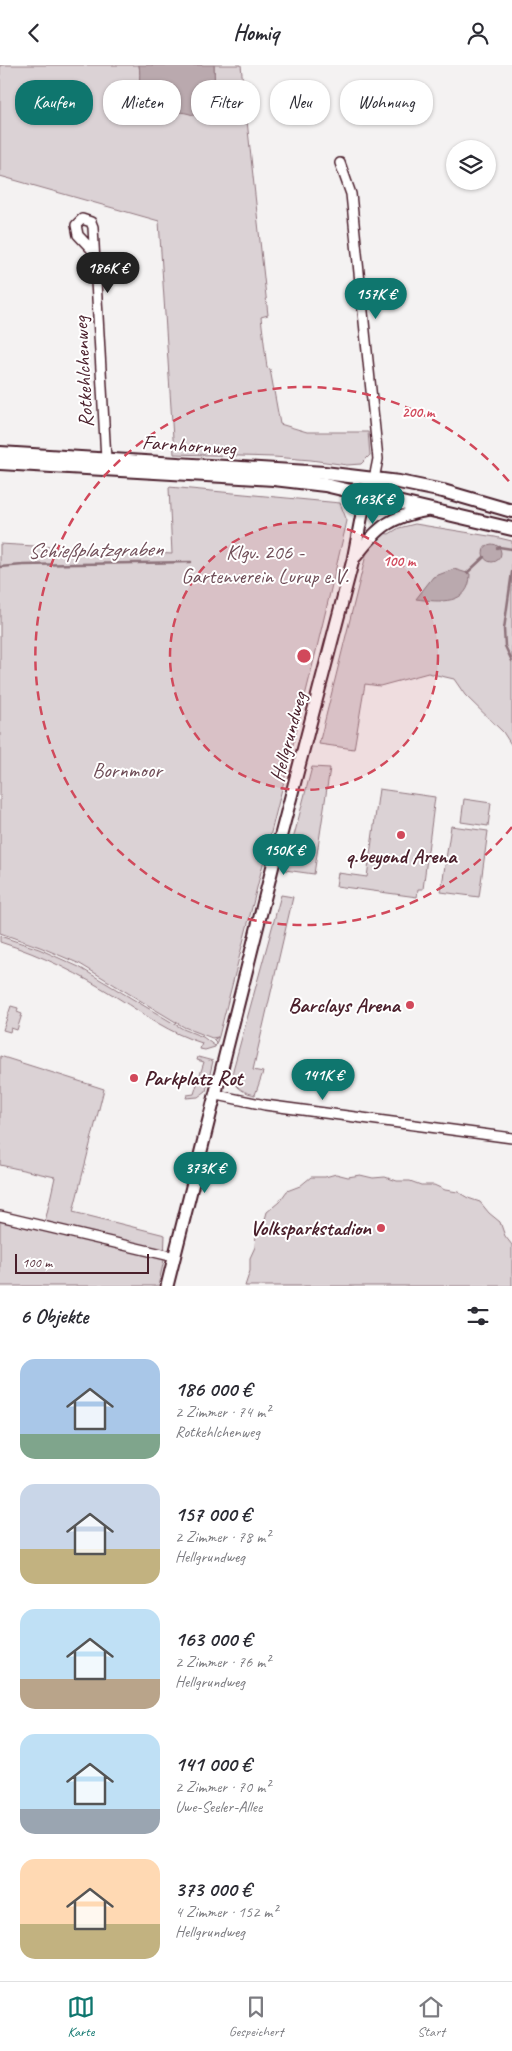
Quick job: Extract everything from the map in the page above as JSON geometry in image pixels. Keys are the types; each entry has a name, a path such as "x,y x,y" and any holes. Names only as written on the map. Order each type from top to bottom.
{"main road":[{"name":"Farnhornweg","path":"0,453 324,473 374,479 443,491 512,511"},
{"name":"Farnhornweg","path":"0,463 274,479 325,485 512,529"}],"street":[{"name":"Hellgrundweg","path":"167,1286 217,1095 274,861 353,560 363,509 374,479 378,459 352,202 340,163"},
{"name":"Rotkehlchenweg","path":"94,252 106,459"},
{"path":"353,560 370,538 385,524 406,515 434,510"},
{"path":"217,1095 265,1105 512,1139"},
{"path":"0,1216 175,1257"}],"green space":[{"path":"0,65 139,65 141,80 103,80 103,125 181,125 181,111 191,110 191,125 247,125 268,315 261,317 267,368 270,369 280,424 307,432 368,432 370,455 361,464 347,465 274,457 174,454 159,221 0,176"},
{"path":"214,65 241,65 243,80 214,80"},
{"name":"Bornmoor","path":"169,487 340,503 347,521 301,714 219,1036 215,1047 205,1050 200,1049 202,1043 169,1029 75,974 46,959 0,942 0,936 39,949 79,967 183,1029 203,1037 215,1046 216,1043 213,1040 218,1037 212,1038 184,1027 80,964 0,933 0,544 172,554"},
{"path":"415,524 512,541 512,746 503,732 465,695 454,679 428,673 380,686 365,684 354,749 319,744 366,555 370,546 382,533 389,534 399,528"},
{"path":"312,767 330,768 314,874 285,870"},
{"name":"q.beyond Arena","path":"379,789 435,797 423,889 418,889 417,897 336,886 338,873 367,877"},
{"path":"464,799 491,803 488,826 461,822"},
{"path":"451,826 488,831 479,897 441,892"},
{"path":"281,895 293,897 253,1070 263,1072 255,1095 241,1090 235,1084 233,1070"},
{"path":"11,1006 18,1008 17,1012 22,1014 17,1030 11,1028 10,1032 3,1030"},
{"path":"0,1056 104,1089 73,1212 165,1235 164,1260 158,1286 0,1286 0,1221 43,1231 55,1177 0,1165"},
{"path":"198,1057 213,1061 206,1091 198,1097 186,1098 187,1095 194,1094 204,1062 197,1060"},
{"name":"Volksparkstadion","path":"336,1174 348,1177 360,1175 373,1178 385,1177 397,1181 410,1181 421,1185 434,1185 445,1190 458,1192 480,1202 500,1222 505,1236 512,1245 512,1286 245,1286 250,1271 250,1258 255,1247 256,1234 264,1223 267,1212 279,1202 287,1191 300,1186 311,1177 325,1177"}],"shaded area":[{"path":"139,65 214,65 214,80 191,80 191,114 181,112 181,80 140,80"},
{"path":"488,544 496,544 501,549 499,560 488,562 483,557 483,549"},
{"path":"454,569 470,574 469,584 465,592 459,597 443,601 416,599 433,577"}],"waterway":[{"path":"497,548 512,549"},
{"path":"467,573 484,557"},
{"name":"Schießplatzgraben","path":"0,567 191,562"},
{"path":"512,572 504,629 505,646 512,661"}],"place":[{"name":"q.beyond Arena","path":"401,835"},
{"name":"Barclays Arena","path":"410,1005"},
{"name":"Parkplatz Rot","path":"134,1078"},
{"name":"Volksparkstadion","path":"381,1228"}],"park label":[{"name":"Klgv. 206 - Gartenverein Lurup e.V.","path":"265,564"}]}
